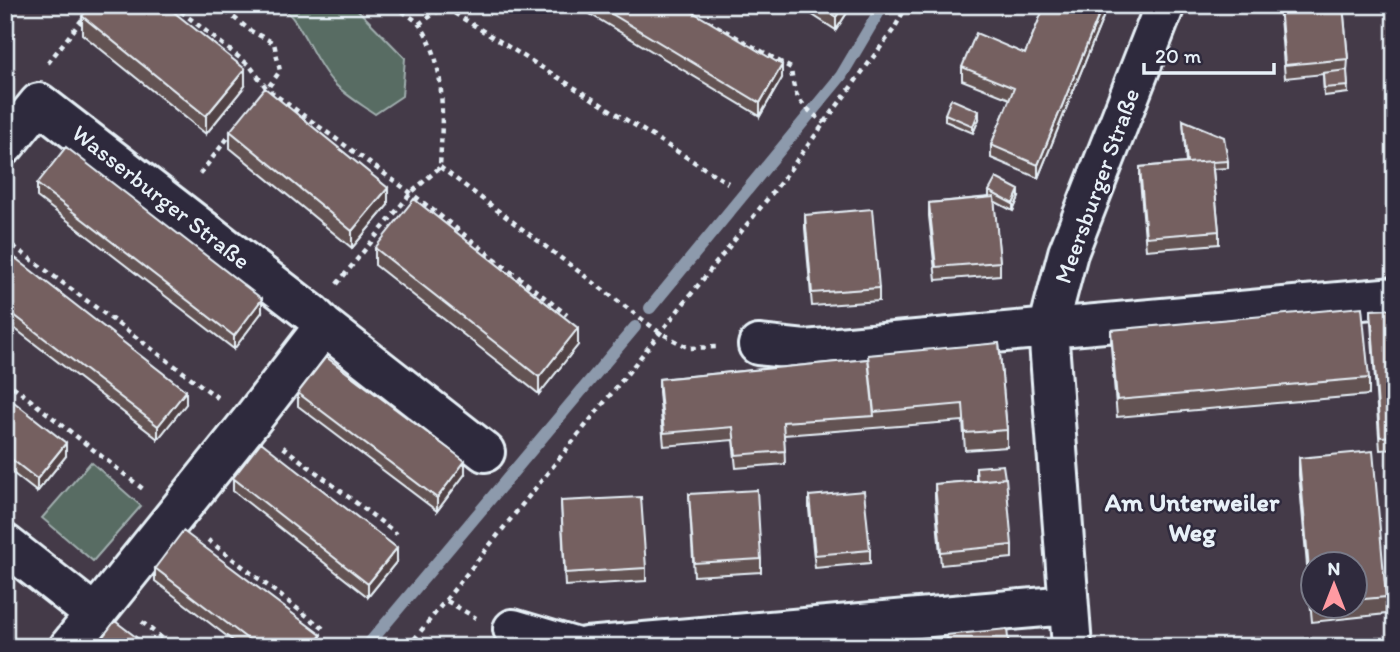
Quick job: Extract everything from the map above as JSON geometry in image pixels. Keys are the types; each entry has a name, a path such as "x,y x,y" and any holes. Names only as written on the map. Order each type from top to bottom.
{"street":[{"name":"Meersburger Straße","path":"1072,647 1048,329 1068,253 1165,5"},
{"name":"Wasserburger Straße","path":"5,145 39,103 485,453"},
{"path":"758,345 804,350 1395,297"},
{"path":"69,647 250,422 318,320"},
{"path":"5,544 94,614"},
{"path":"586,647 1068,605"},
{"path":"513,629 574,647"}],"path":[{"path":"173,5 250,66 267,89 411,193 567,315"},
{"path":"218,5 251,31 274,43 280,71 259,100"},
{"path":"318,320 411,193 440,167 442,120 435,55 419,24 393,5"},
{"path":"408,647 777,187 894,29 907,5"},
{"path":"419,24 447,6 728,183"},
{"path":"47,64 85,15"},
{"path":"702,18 791,68 793,90 802,104 824,123"},
{"path":"173,207 242,121"},
{"path":"440,167 659,332 690,348 758,345"},
{"path":"5,240 397,534"}],"green space":[{"path":"279,5 353,5 405,58 402,96 375,114 347,95 325,72 301,30"},
{"path":"91,462 141,506 93,561 42,518"}],"building":[{"path":"91,5 165,5 245,69 206,116 82,16"},
{"path":"597,5 681,5 782,65 760,103"},
{"path":"817,5 844,5 836,17"},
{"path":"1045,5 1103,5 1038,165 991,145 1014,88 962,67 976,33 1025,54"},
{"path":"1280,5 1343,5 1348,59 1285,65"},
{"path":"1347,70 1348,86 1324,88 1323,73"},
{"path":"265,88 388,188 352,231 230,131"},
{"path":"951,99 979,111 973,126 945,114"},
{"path":"1183,120 1224,137 1228,161 1187,163"},
{"path":"66,147 262,299 234,336 37,184"},
{"path":"1212,161 1219,231 1146,237 1140,167"},
{"path":"996,178 1019,190 1013,204 989,191"},
{"path":"994,197 1000,262 936,267 929,203"},
{"path":"414,199 578,328 539,377 375,248"},
{"path":"872,209 879,288 812,293 805,215"},
{"path":"5,250 186,391 158,426 5,308"},
{"path":"1362,307 1369,378 1117,400 1111,330"},
{"path":"1395,309 1395,436 1380,437 1371,310"},
{"path":"999,343 1007,430 965,433 963,404 874,412 868,355"},
{"path":"326,357 465,461 437,498 298,393"},
{"path":"868,359 874,416 783,422 785,451 736,455 733,427 664,433 659,379"},
{"path":"5,395 66,443 37,479 5,454"},
{"path":"261,442 397,548 368,584 233,478"},
{"path":"1373,451 1386,597 1368,599 1368,550 1307,550 1299,458"},
{"path":"1003,465 1005,478 977,481 976,467"},
{"path":"1006,478 1012,545 941,552 935,484"},
{"path":"757,490 761,559 694,563 689,494"},
{"path":"864,491 870,550 815,555 809,496"},
{"path":"641,497 646,568 565,573 561,501"},
{"path":"183,531 321,635 312,647 258,647 155,568"},
{"path":"115,621 149,647 95,647"},
{"path":"1007,629 1009,647 948,647 947,635"},
{"path":"892,640 893,647 809,647"},
{"path":"947,641 948,647 893,647 893,645"}],"waterway":[{"path":"650,308 841,76 883,5"},
{"path":"366,647 635,327"}],"district":[{"name":"Am Unterweiler Weg","path":"1192,517"}]}
